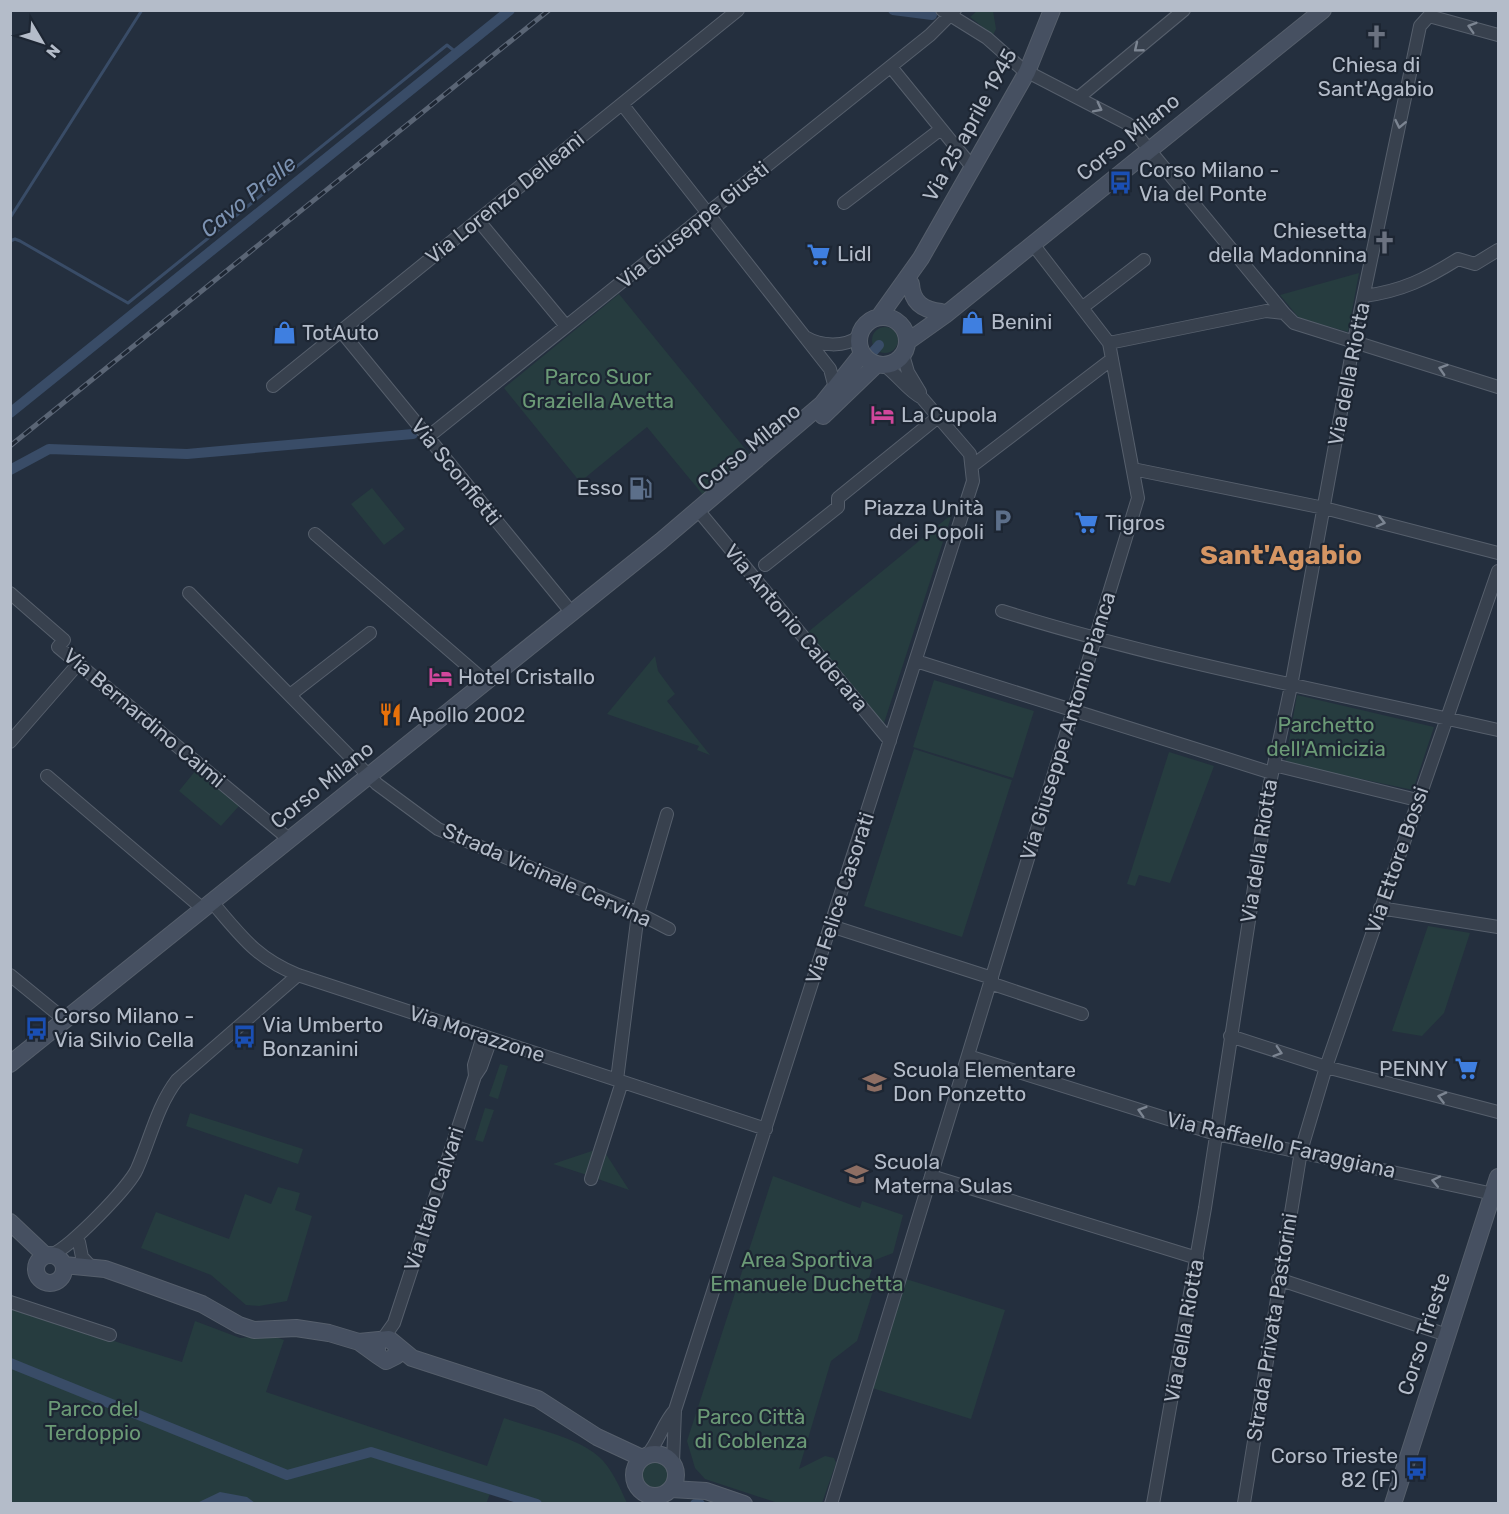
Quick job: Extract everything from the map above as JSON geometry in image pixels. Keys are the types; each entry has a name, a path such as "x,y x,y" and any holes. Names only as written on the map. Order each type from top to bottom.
{"main road":[{"name":"Via 25 aprile 1945","path":"898,313 921,258 1027,72 1052,10"},
{"name":"Corso Milano","path":"905,349 1032,243 1323,10"},
{"name":"Via 25 aprile 1945","path":"898,313 921,258"},
{"path":"911,284 912,296 920,305 941,312"},
{"name":"Corso Milano","path":"898,313 910,325 962,301"},
{"path":"898,313 905,349 893,363 880,365 854,376 865,324 879,317 898,313"},
{"path":"860,347 880,365"},
{"name":"Corso Milano","path":"12,1060 65,1020 662,541 822,404 835,388 854,376"},
{"name":"Corso Milano","path":"662,541 702,515 830,410 854,376"},
{"path":"702,515 701,512 821,409 822,404"},
{"name":"Corso Trieste","path":"1393,1503 1497,1188"},
{"path":"13,1225 54,1262 125,1276"},
{"path":"54,1262 125,1276 202,1304 239,1325 254,1330 296,1328 329,1333 387,1347 412,1358 538,1399 606,1442 641,1460 662,1454 706,1491"},
{"path":"641,1460 635,1483 645,1493 658,1496 671,1489 706,1491 744,1503"},
{"path":"671,1489 676,1476 675,1466"}],"street":[{"name":"Via Lorenzo Delleani","path":"273,386 738,10"},
{"path":"1078,98 1184,10"},
{"path":"949,12 987,38 1027,72 1128,124 1294,323 1498,387"},
{"name":"Via Giuseppe Giusti","path":"428,437 891,67 930,35 949,12"},
{"name":"Via della Riotta","path":"1153,1503 1197,1258 1273,769 1291,686 1354,341 1420,26 1429,16 1498,35"},
{"path":"891,67 973,168"},
{"path":"622,104 830,369 835,388"},
{"path":"844,203 941,129"},
{"path":"478,220 566,326"},
{"path":"1032,243 1108,342 1266,311 1284,313"},
{"path":"1364,296 1424,281 1458,259 1475,264 1498,250"},
{"path":"1083,307 1144,260"},
{"name":"Via Sconfietti","path":"341,331 572,613"},
{"path":"806,339 813,342 860,347"},
{"name":"Via Giuseppe Antonio Pianca","path":"831,1503 1138,498 1108,342"},
{"path":"905,349 908,372 922,399 970,454 972,466 1112,359"},
{"path":"880,365 903,380 914,394 922,399"},
{"path":"765,565 838,507 838,498 938,417"},
{"name":"Via Felice Casorati","path":"675,1410 968,499 973,481 972,466"},
{"path":"1133,469 1324,507 1498,552"},
{"name":"Via Antonio Calderara","path":"702,515 890,741"},
{"path":"315,534 486,682"},
{"name":"Via Ettore Bossi","path":"1301,1151 1326,1067 1380,908 1498,571"},
{"name":"Via Bernardino Caimi","path":"10,593 64,639 58,647 290,840"},
{"name":"Strada Vicinale Cervina","path":"189,593 370,775 438,829 638,913 669,929"},
{"path":"1002,611 1095,640 1291,686 1498,730"},
{"path":"290,695 370,633"},
{"path":"916,661 1273,769 1417,800"},
{"path":"10,742 78,664"},
{"name":"Via Morazzone","path":"47,776 208,905 257,953 275,965 298,975 766,1128"},
{"path":"591,1179 620,1081 638,913 667,814"},
{"path":"1380,908 1498,927"},
{"path":"831,926 991,980 1082,1014"},
{"path":"10,975 65,1020"},
{"path":"54,1262 136,1172 165,1100 177,1080 298,975"},
{"path":"1230,1036 1326,1067 1498,1112"},
{"name":"Via Italo Calvari","path":"387,1347 475,1076 481,1067 487,1037"},
{"name":"Via Raffaello Faraggiana","path":"968,1056 1216,1134 1497,1188"},
{"name":"Strada Privata Pastorini","path":"1244,1503 1278,1279 1301,1151"},
{"path":"931,1176 1197,1258"},
{"path":"54,1262 79,1242 88,1227"},
{"path":"79,1242 82,1257 92,1268"},
{"path":"1278,1279 1447,1335"},
{"path":"16,1303 110,1335"},
{"path":"641,1460 657,1443 669,1417 675,1410"},
{"path":"675,1410 675,1466"}],"green space":[{"path":"978,10 993,11 996,29 993,35 970,17"},
{"path":"1359,273 1348,332 1299,318 1280,295"},
{"name":"Parco Suor Graziella Avetta","path":"619,294 751,456 703,495 647,427 580,482 504,388"},
{"path":"885,327 894,331 898,340 894,349 885,353 876,349 872,340 876,331"},
{"path":"372,488 405,529 384,545 351,504"},
{"path":"952,514 884,723 880,723 808,632"},
{"path":"655,656 658,671 675,694 667,701 710,755 697,750 699,746 607,714"},
{"path":"934,680 1034,711 1013,778 913,747"},
{"name":"Parchetto dell'Amicizia","path":"1297,695 1434,727 1413,790 1285,763"},
{"path":"914,749 1012,780 962,937 864,906"},
{"path":"1169,752 1214,766 1170,883 1139,875 1135,886 1127,884"},
{"path":"196,770 239,806 221,826 179,791"},
{"path":"1428,926 1470,933 1444,1013 1422,1036 1392,1031"},
{"path":"500,1064 508,1066 498,1099 489,1096"},
{"path":"485,1108 494,1110 483,1142 475,1140"},
{"path":"190,1113 303,1149 298,1164 186,1126"},
{"path":"595,1150 587,1175 553,1164"},
{"path":"606,1154 629,1190 598,1179"},
{"path":"773,1176 860,1208 862,1201 903,1215 893,1253 875,1260 868,1281 873,1291 857,1341 831,1361 799,1469 825,1456 834,1458 836,1463 822,1503 778,1503 705,1479 695,1468 687,1441"},
{"path":"278,1187 300,1193 295,1210 312,1216 287,1301 259,1306 246,1305 211,1275 141,1248 156,1212 229,1239 245,1194 271,1204"},
{"path":"906,1279 1005,1310 971,1419 872,1388"},
{"name":"Parco del Terdoppio","path":"10,1309 182,1362 195,1321 240,1338 270,1335 284,1340 266,1392 487,1466 504,1418 566,1438 589,1449 607,1466 627,1503 543,1503 493,1486 486,1504 11,1503"},
{"path":"655,1458 667,1463 672,1475 667,1487 655,1492 643,1487 638,1475 643,1463"}],"water":[{"path":"220,1492 247,1497 255,1503 197,1503"}],"waterway":[{"path":"10,218 142,10"},
{"name":"Cavo Prelle","path":"10,413 510,10"},
{"path":"893,10 932,15"},
{"path":"10,241 15,239 20,241 128,303 447,45 457,53"},
{"path":"860,367 879,345"},
{"path":"10,470 49,449 187,454 413,434"},
{"path":"10,1363 287,1475 371,1452 537,1504"},
{"path":"695,1504 700,1504"}],"railway":[{"path":"10,446 549,10"}],"place":[{"name":"Chiesa di Sant'Agabio","path":"1376,37"},
{"name":"Corso Milano - Via del Ponte","path":"1121,182"},
{"name":"Chiesetta della Madonnina","path":"1385,243"},
{"name":"Lidl","path":"819,254"},
{"name":"Benini","path":"973,322"},
{"name":"TotAuto","path":"284,333"},
{"name":"La Cupola","path":"883,415"},
{"name":"Esso","path":"641,488"},
{"name":"Piazza Unità dei Popoli","path":"1002,520"},
{"name":"Tigros","path":"1087,523"},
{"name":"Hotel Cristallo","path":"440,677"},
{"name":"Apollo 2002","path":"390,715"},
{"name":"Corso Milano - Via Silvio Cella","path":"36,1028"},
{"name":"Via Umberto Bonzanini","path":"244,1037"},
{"name":"PENNY","path":"1466,1069"},
{"name":"Scuola Elementare Don Ponzetto","path":"875,1082"},
{"name":"Scuola Materna Sulas","path":"856,1174"},
{"name":"Corso Trieste 82 (F)","path":"1416,1468"}],"district":[{"name":"Sant'Agabio","path":"1281,555"}],"park label":[{"name":"Area Sportiva Emanuele Duchetta","path":"807,1272"},
{"name":"Parco Città di Coblenza","path":"751,1429"}]}
